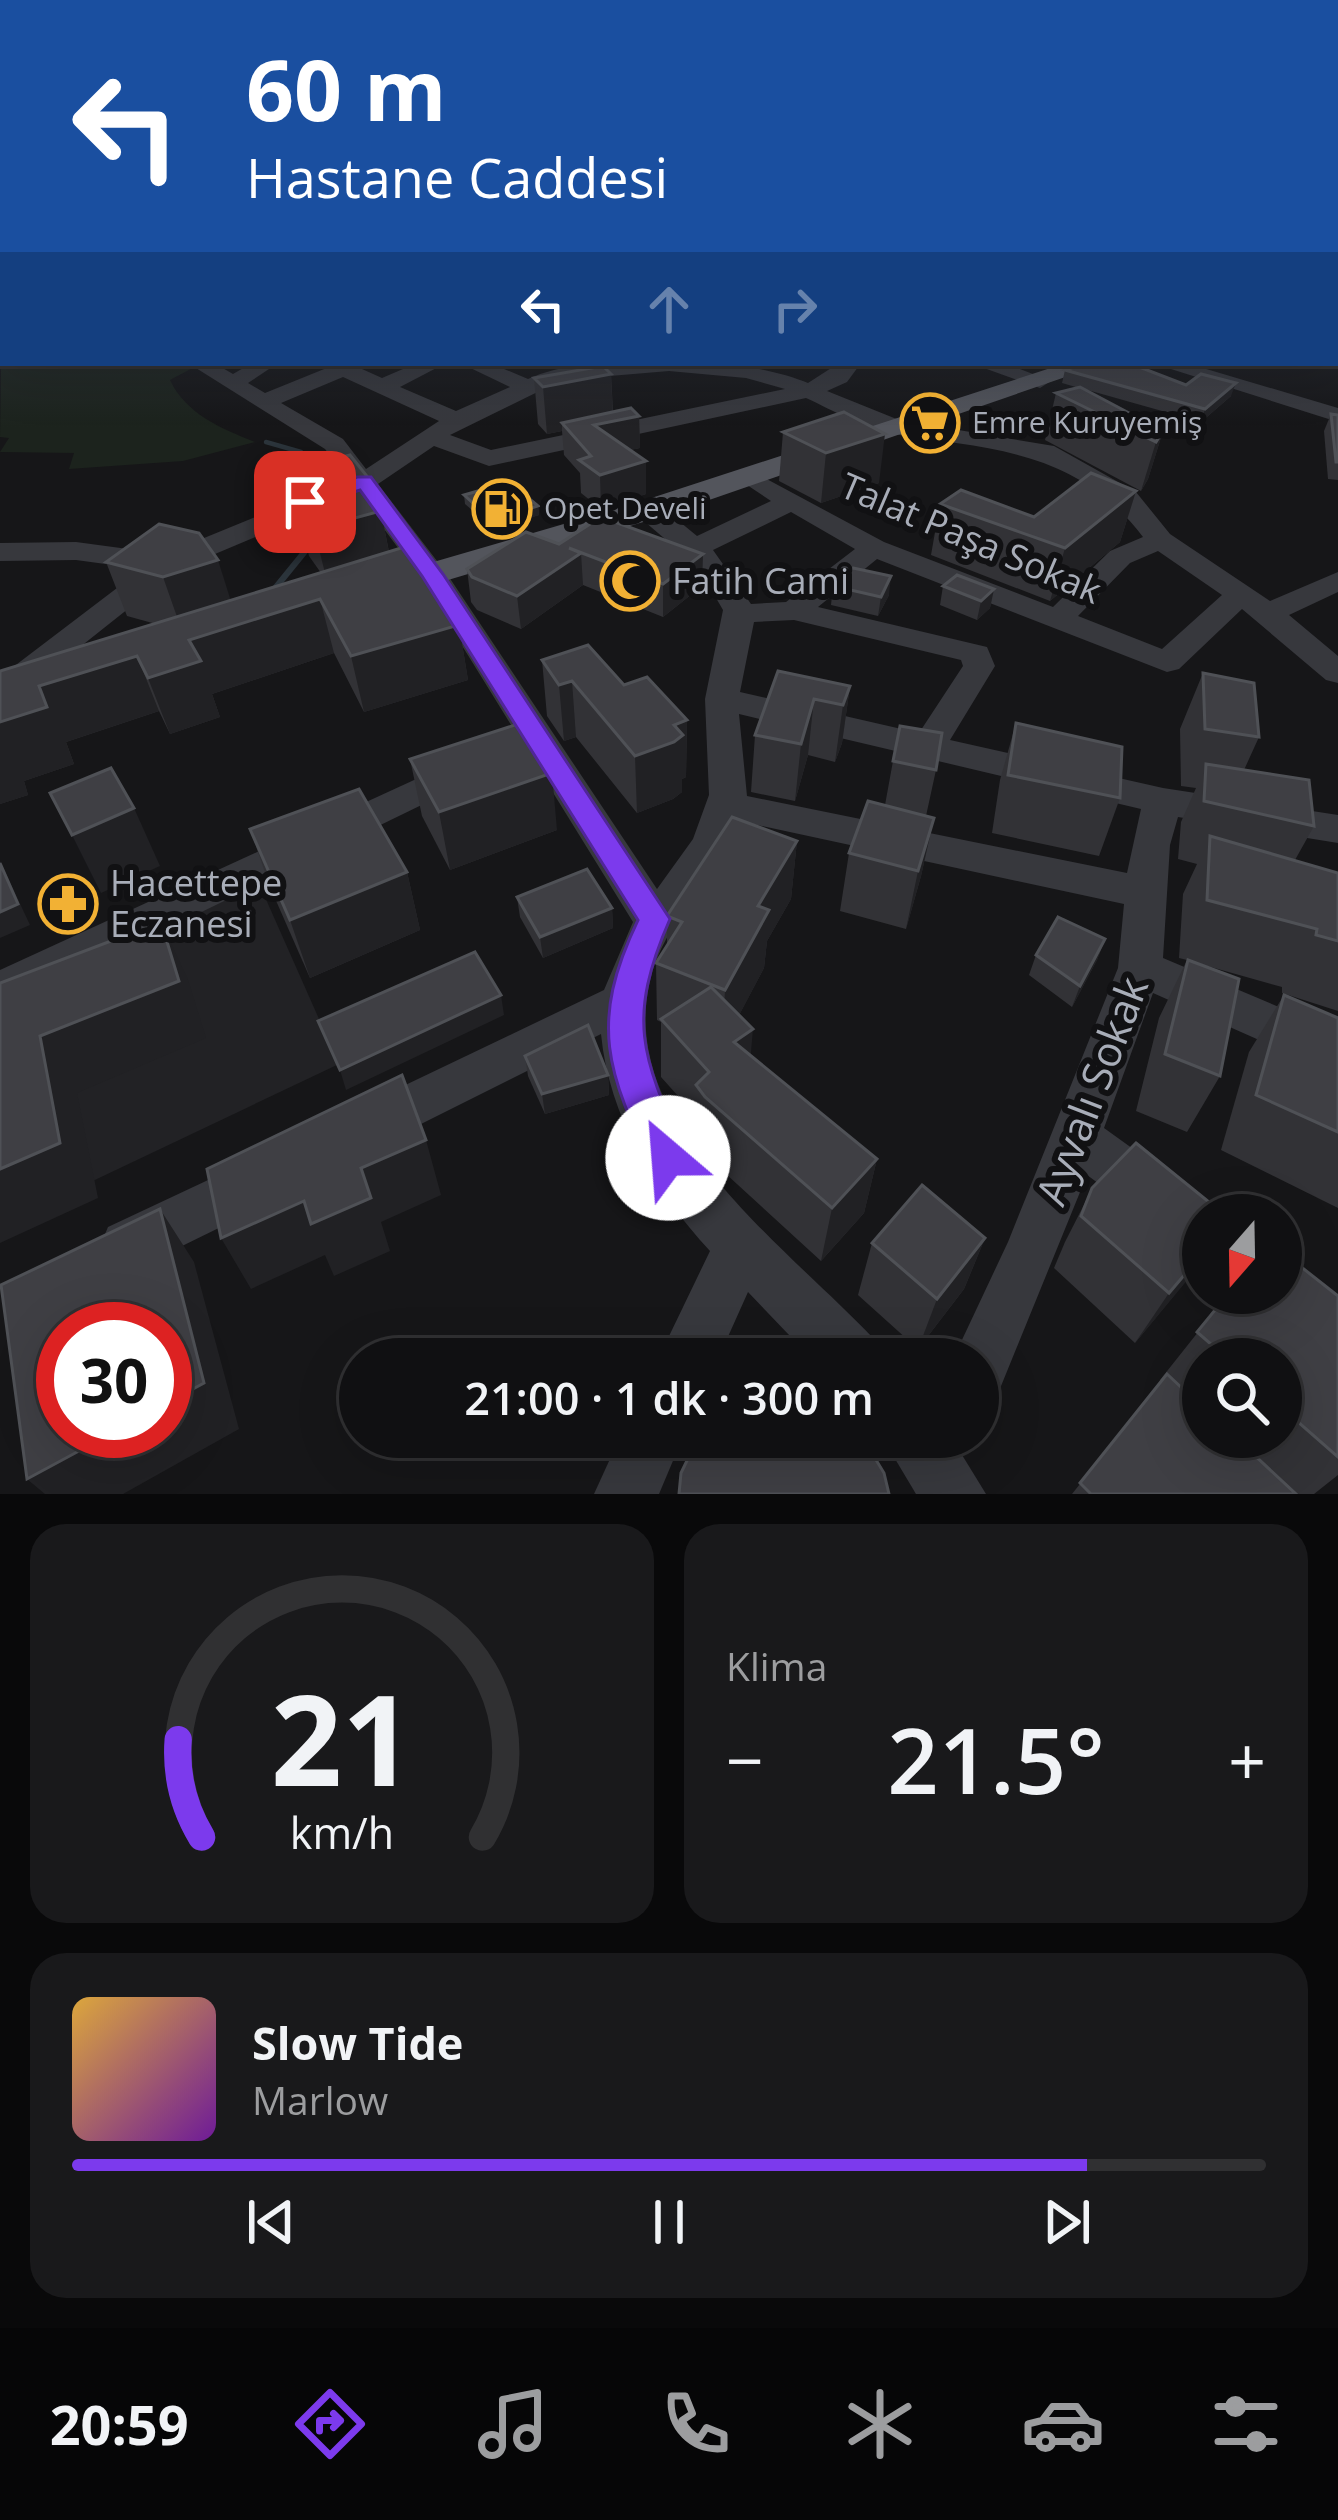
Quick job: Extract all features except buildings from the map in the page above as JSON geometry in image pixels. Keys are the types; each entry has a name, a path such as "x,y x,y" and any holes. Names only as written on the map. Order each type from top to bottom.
{"main road":[{"path":"349,601 648,510 1084,366"},
{"path":"0,720 13,691 88,678"}],"street":[{"path":"204,366 334,445 432,574 654,919"},
{"path":"233,383 262,366"},
{"path":"263,402 350,366 455,420"},
{"path":"383,386 428,366"},
{"path":"477,366 526,386"},
{"path":"13,691 167,564 364,482 455,420 560,368 614,366"},
{"path":"688,366 747,372 901,427 1045,451 1127,498 1160,540 1268,614 1338,673"},
{"path":"429,436 489,458 809,391 839,377 848,366"},
{"path":"991,366 1040,381"},
{"path":"1173,366 1338,415"},
{"name":"Talat Paşa Sokak","path":"748,477 874,548 1168,662 1241,594"},
{"path":"692,550 791,502"},
{"path":"648,510 727,583 739,614 722,700 727,805 707,847 654,919 630,972 624,1001 628,1064 650,1128 688,1187 832,1338"},
{"path":"1058,619 1120,557 1160,540"},
{"path":"794,611 874,548"},
{"path":"0,551 76,551 167,564"},
{"path":"1268,614 1338,581"},
{"path":"739,614 794,611 979,657 979,666 928,747"},
{"path":"722,700 1163,801 1338,829"},
{"path":"0,991 536,735"},
{"name":"Ayvalı Sokak","path":"993,1338 1029,1258 1141,968 1150,845 1163,801"},
{"path":"727,805 1148,893"},
{"path":"1141,968 1338,1054"},
{"path":"86,1266 624,1001"},
{"path":"1074,1136 1182,1212"},
{"path":"698,1338 742,1241"},
{"path":"626,1494 642,1458"}],"shaded area":[{"path":"1,366 196,366 170,380 177,392 206,419 255,442 183,461 69,469 74,453 0,452 9,438 0,437"},
{"path":"249,861 339,1064 0,1225 0,976"}],"waterway":[{"path":"266,442 301,452 311,467"},
{"path":"311,467 323,483"},
{"path":"272,592 311,544"}],"place":[{"name":"Emre Kuruyemiş","path":"930,423"},
{"name":"Opet Develi","path":"502,509"},
{"name":"Fatih Cami","path":"630,581"},
{"name":"Hacettepe Eczanesi","path":"68,904"}],"route":[{"path":"305,502 364,482 432,574 654,919 630,972 624,1033 637,1096 668,1158"}]}
